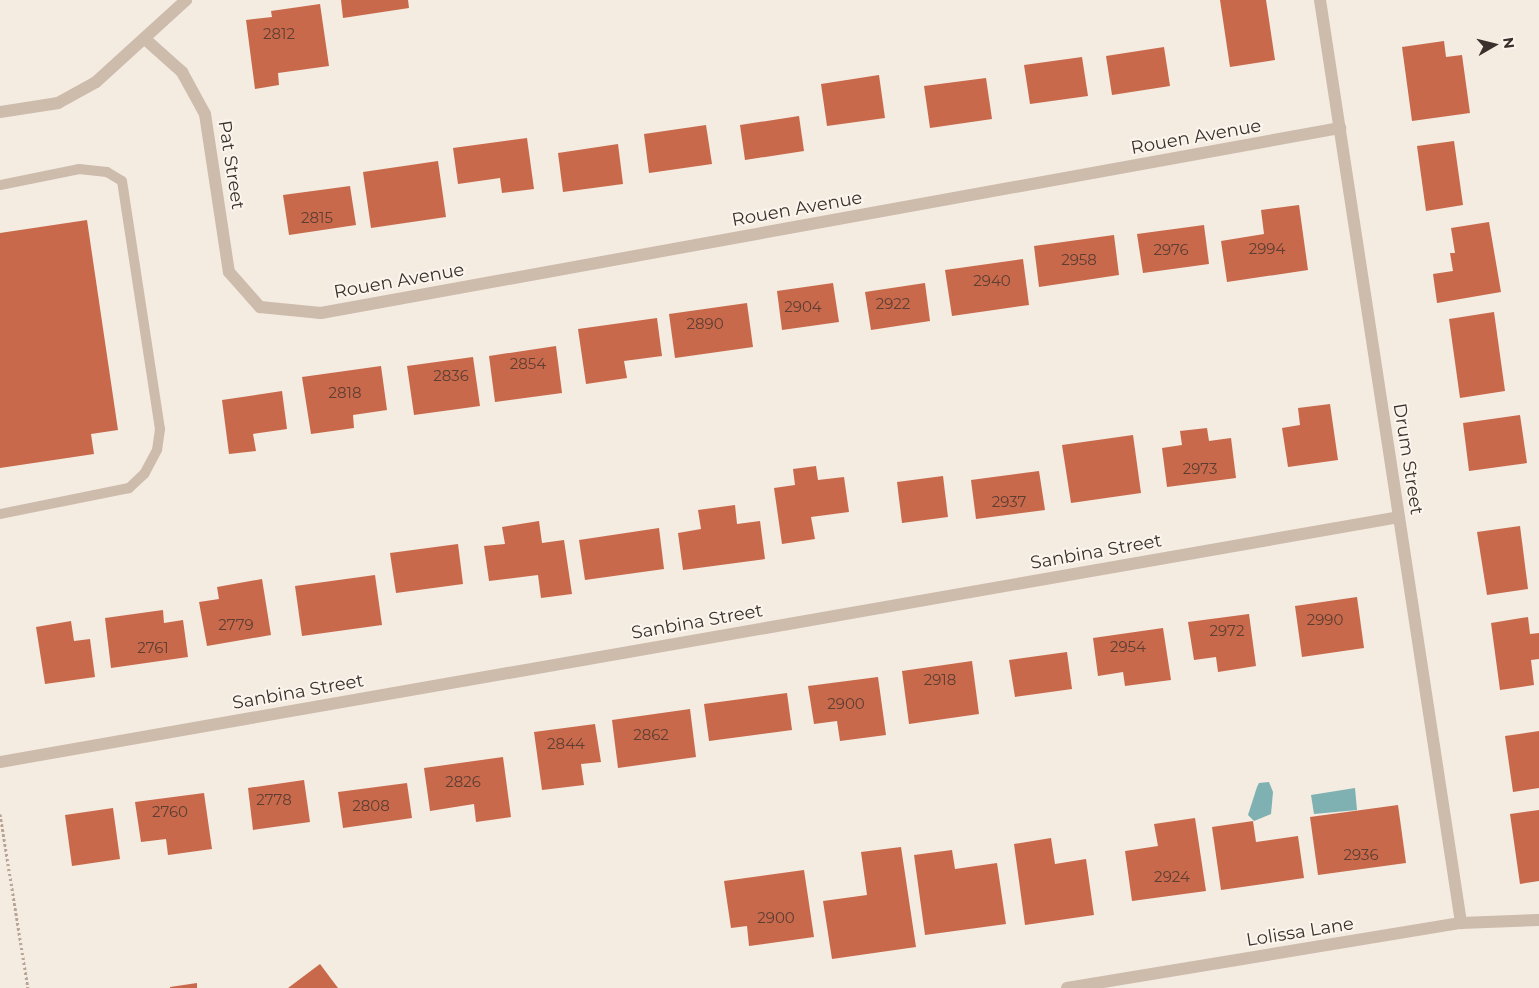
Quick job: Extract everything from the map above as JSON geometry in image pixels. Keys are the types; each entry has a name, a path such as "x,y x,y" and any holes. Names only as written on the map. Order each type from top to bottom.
{"street":[{"path":"0,112 58,103 96,82 186,0"},
{"name":"Drum Street","path":"1320,0 1461,923"},
{"name":"Pat Street","path":"145,39 182,72 205,114 229,272 260,307"},
{"name":"Rouen Avenue","path":"260,307 321,313 1340,128"},
{"name":"Sanbina Street","path":"0,762 1399,517"},
{"name":"Lolissa Lane","path":"1067,988 1461,923 1539,920"}],"lane":[{"path":"0,185 79,169 107,172 122,181 160,429 157,450 149,466 129,488 0,514"}],"path":[{"path":"0,814 28,988"}],"water":[{"path":"1269,782 1273,792 1271,814 1254,821 1248,815 1257,787 1259,783"},
{"path":"1355,788 1357,810 1314,814 1311,795"}],"building":[{"path":"341,0 408,0 409,8 343,18"},
{"path":"1220,0 1266,0 1275,60 1230,67"},
{"path":"320,4 329,66 278,73 279,85 255,89 246,20 272,17 271,11"},
{"path":"1444,41 1446,57 1462,55 1470,113 1412,121 1402,47"},
{"path":"1164,47 1170,86 1112,95 1106,56"},
{"path":"1082,57 1088,96 1030,104 1024,65"},
{"path":"879,75 885,118 827,126 821,84"},
{"path":"986,78 992,119 930,128 924,86"},
{"path":"799,116 804,151 745,160 740,125"},
{"path":"706,125 712,164 649,173 644,134"},
{"path":"527,138 534,189 502,193 500,178 458,184 453,148"},
{"path":"1454,141 1463,205 1426,211 1417,146"},
{"path":"618,144 623,184 563,192 558,153"},
{"path":"438,161 446,217 371,228 363,172"},
{"path":"350,186 356,225 289,235 283,195"},
{"path":"1299,205 1308,270 1227,282 1221,241 1264,234 1261,210"},
{"path":"87,220 118,430 91,434 94,454 0,468 0,233"},
{"path":"1489,222 1501,292 1437,303 1433,274 1453,271 1450,253 1455,253 1451,228"},
{"path":"1204,225 1209,264 1143,273 1137,234"},
{"path":"1114,235 1119,275 1039,287 1034,246"},
{"path":"1023,259 1029,305 952,316 945,270"},
{"path":"833,283 839,322 782,330 777,291"},
{"path":"925,283 930,321 871,330 865,292"},
{"path":"747,303 753,347 675,358 669,314"},
{"path":"1494,312 1505,391 1460,398 1449,319"},
{"path":"657,318 662,356 624,361 627,378 586,384 578,329"},
{"path":"556,346 562,393 495,402 489,356"},
{"path":"473,357 480,406 414,415 407,366"},
{"path":"381,366 387,410 353,415 354,428 311,434 302,377"},
{"path":"282,391 287,429 253,434 256,451 229,454 222,400"},
{"path":"1330,404 1338,460 1288,467 1282,428 1300,425 1298,408"},
{"path":"1520,415 1527,463 1469,471 1463,423"},
{"path":"1207,428 1209,441 1231,438 1236,478 1167,487 1162,448 1182,445 1180,431"},
{"path":"1133,435 1141,493 1071,503 1062,445"},
{"path":"816,466 818,480 844,477 849,512 811,517 815,539 782,544 774,488 795,485 793,469"},
{"path":"1039,471 1045,510 976,519 971,480"},
{"path":"943,476 948,517 902,523 897,482"},
{"path":"735,505 737,524 760,521 765,559 683,570 678,533 701,529 698,510"},
{"path":"539,521 542,543 564,540 572,594 541,598 538,575 489,581 484,546 505,544 502,527"},
{"path":"1520,526 1528,589 1487,595 1477,532"},
{"path":"659,528 664,569 585,580 579,540"},
{"path":"458,544 463,584 396,593 390,553"},
{"path":"375,575 382,625 302,636 295,586"},
{"path":"262,579 271,635 207,646 199,602 219,599 217,587"},
{"path":"1357,597 1364,648 1302,657 1295,606"},
{"path":"163,610 164,623 183,620 188,657 111,668 105,618"},
{"path":"1249,614 1256,666 1218,672 1216,657 1194,660 1188,622"},
{"path":"1528,617 1530,634 1539,633 1539,659 1531,660 1534,685 1500,690 1491,623"},
{"path":"71,621 74,641 90,639 95,677 45,684 36,627"},
{"path":"1163,628 1171,680 1125,686 1123,672 1098,676 1093,638"},
{"path":"1067,652 1072,689 1015,697 1009,660"},
{"path":"972,661 979,714 909,724 902,671"},
{"path":"878,677 886,735 840,741 837,721 814,724 808,686"},
{"path":"787,693 792,730 709,741 704,704"},
{"path":"690,709 696,757 618,768 612,720"},
{"path":"595,724 601,762 581,764 584,785 542,790 534,732"},
{"path":"1539,731 1539,788 1513,792 1505,736"},
{"path":"503,757 511,817 476,822 474,804 430,811 424,768"},
{"path":"304,780 310,822 253,830 248,788"},
{"path":"407,783 412,818 343,828 338,792"},
{"path":"204,793 212,849 168,855 166,839 141,842 135,802"},
{"path":"1398,805 1406,863 1318,875 1310,817"},
{"path":"113,808 120,859 72,866 65,815"},
{"path":"1539,810 1539,881 1520,884 1510,814"},
{"path":"1195,818 1206,891 1132,901 1125,851 1158,846 1154,824"},
{"path":"1253,821 1256,842 1298,836 1304,878 1221,890 1212,827"},
{"path":"1051,838 1055,864 1086,859 1094,915 1025,925 1014,844"},
{"path":"901,847 916,947 832,959 823,901 867,895 861,852"},
{"path":"952,850 955,869 997,863 1006,924 925,935 914,855"},
{"path":"804,870 814,937 749,946 747,926 731,928 724,881"},
{"path":"320,964 338,988 288,988"},
{"path":"197,983 197,988 170,988 170,987"}]}
